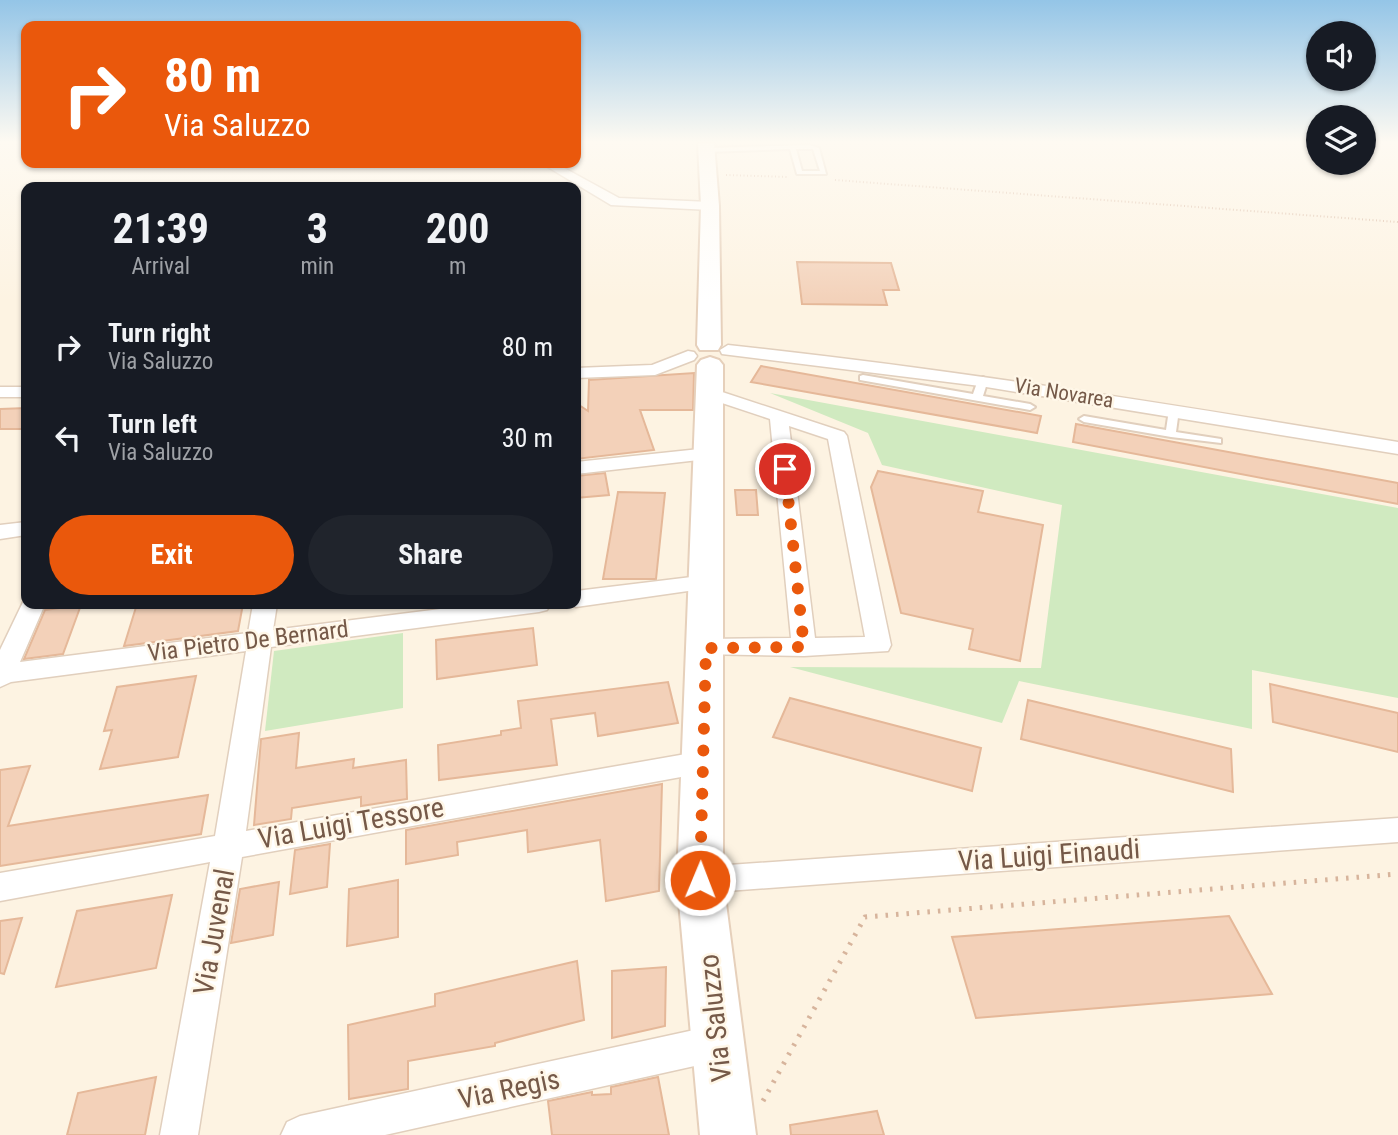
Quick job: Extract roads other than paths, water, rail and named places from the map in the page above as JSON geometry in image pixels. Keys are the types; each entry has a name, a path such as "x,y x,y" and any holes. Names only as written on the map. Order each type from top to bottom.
{"main road":[{"name":"Via Saluzzo","path":"709,196 708,582 700,880 728,1130"}],"street":[{"path":"605,196 616,202 710,206"},
{"path":"581,373 655,370 709,362 779,418 837,436 879,645 706,648"},
{"name":"Via Novarea","path":"709,362 983,380 1398,448"},
{"path":"0,392 21,392"},
{"path":"779,418 804,647"},
{"path":"581,467 709,454"},
{"path":"0,532 21,530"},
{"path":"581,598 708,582"},
{"path":"1,675 31,609"},
{"name":"Via Juvenal","path":"179,1135 229,844 264,609"},
{"name":"Via Pietro De Bernard","path":"1,675 499,609"},
{"name":"Via Luigi Tessore","path":"0,887 229,844 703,762"},
{"name":"Via Luigi Einaudi","path":"700,880 1398,830"},
{"name":"Via Regis","path":"300,1135 718,1043"}],"lane":[{"path":"863,378 1030,407"},
{"path":"977,398 983,380"},
{"path":"1171,434 1174,410"},
{"path":"1084,419 1217,442"}]}
